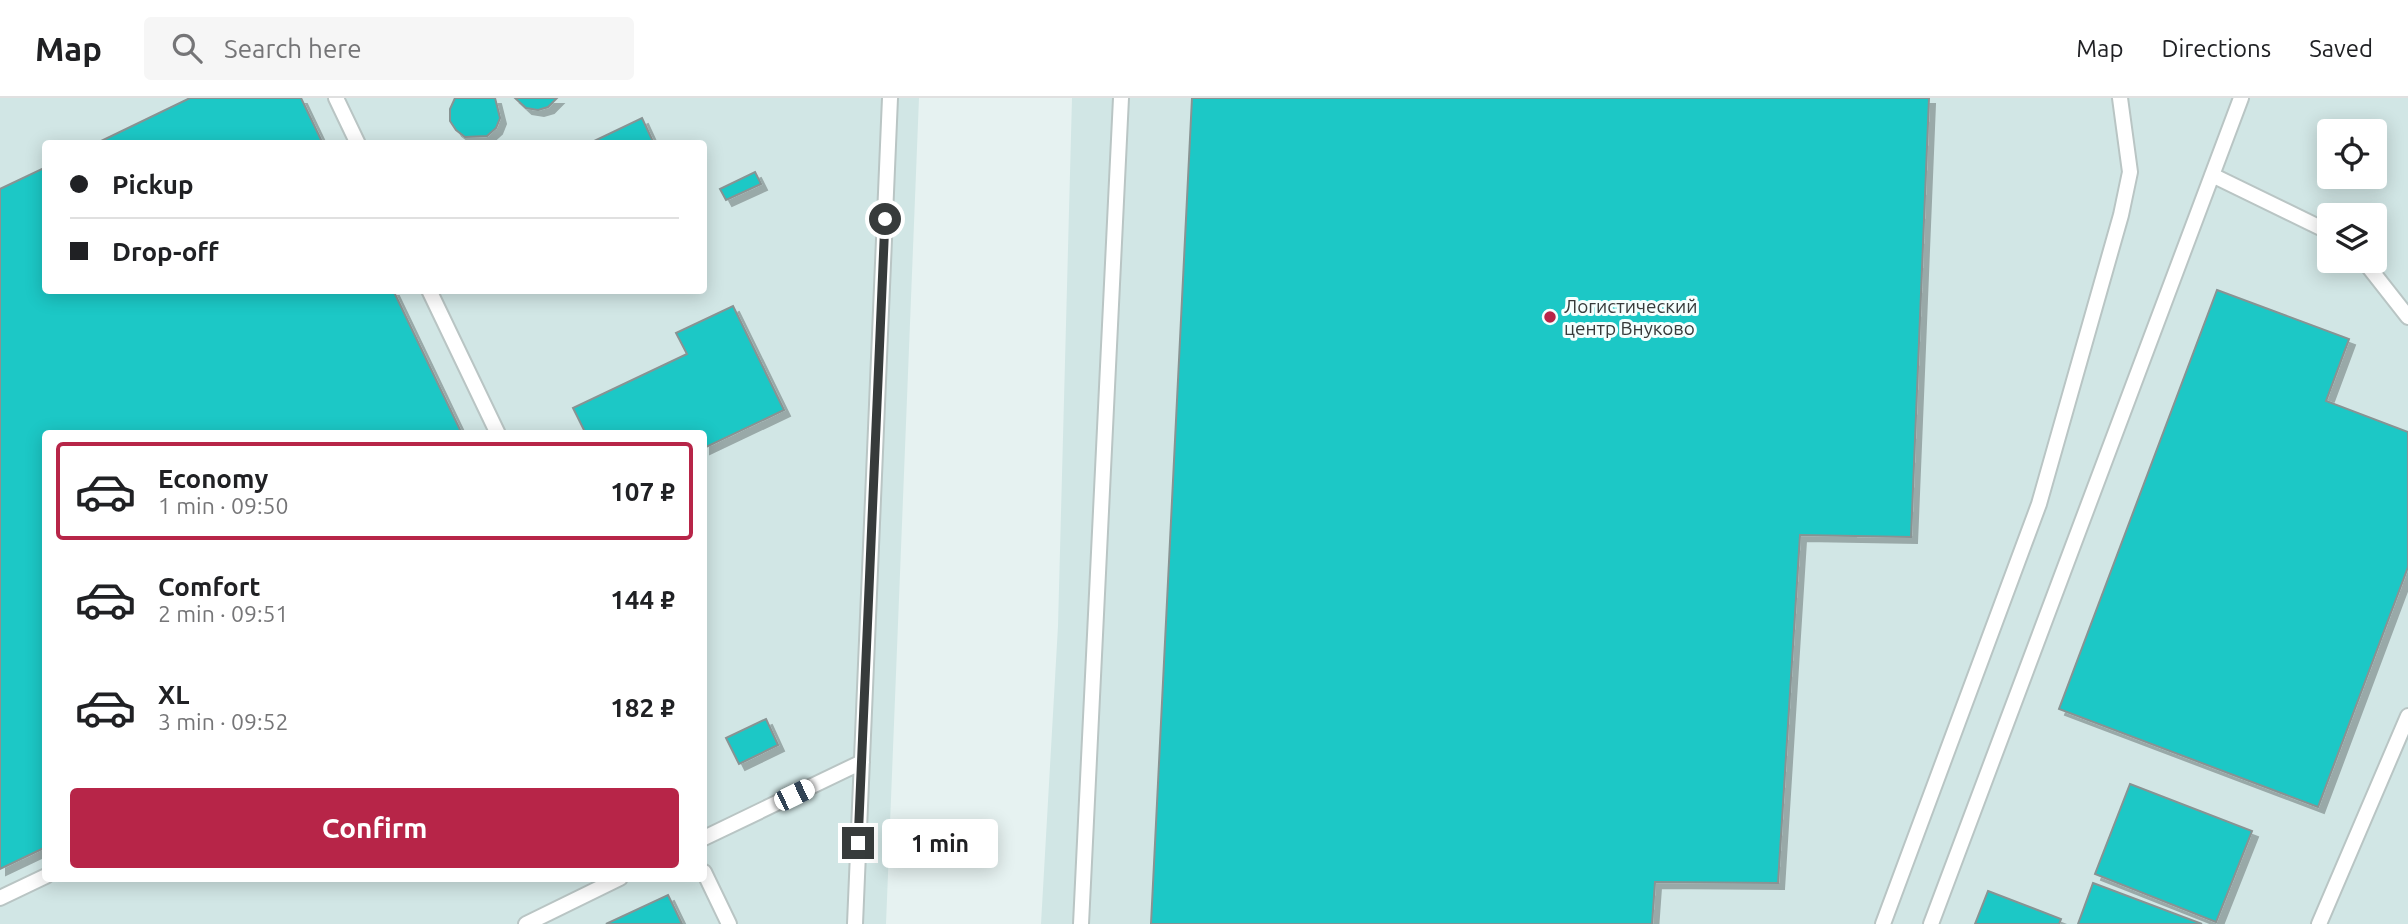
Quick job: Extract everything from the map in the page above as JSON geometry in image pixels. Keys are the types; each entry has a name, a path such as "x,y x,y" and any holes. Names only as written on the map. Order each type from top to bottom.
{"lane":[{"path":"336,98 356,140"},
{"path":"855,924 890,98"},
{"path":"1082,924 1121,98"},
{"path":"1883,924 2039,504 2127,195 2130,172 2120,98"},
{"path":"1931,924 2241,98"},
{"path":"2212,175 2317,226"},
{"path":"2373,273 2408,317"},
{"path":"431,294 496,430"},
{"path":"2319,924 2408,716"},
{"path":"707,837 862,762"},
{"path":"0,898 42,878"},
{"path":"707,878 729,924"},
{"path":"526,924 612,882"}],"shaded area":[{"path":"0,98 919,98 886,924 0,924"},
{"path":"1072,98 2408,98 2408,924 1041,924 1058,626"}],"building":[{"path":"190,98 301,98 321,140 103,140"},
{"path":"455,98 495,98 500,118 496,128 487,136 465,137 450,121 450,109"},
{"path":"515,98 557,98 548,107 538,110 526,108"},
{"name":"Логистический центр Внуково","path":"1192,98 1929,98 1911,537 1800,535 1778,883 1655,882 1652,924 1151,924"},
{"path":"642,118 652,140 596,140"},
{"path":"42,169 42,294 395,294 460,430 42,430 42,849 0,869 0,189"},
{"path":"755,172 761,184 726,200 720,189"},
{"path":"2217,290 2349,339 2326,401 2408,432 2408,567 2318,807 2059,709"},
{"path":"733,306 784,410 707,447 707,430 584,430 573,408 687,354 676,333"},
{"path":"766,719 778,745 739,764 726,738"},
{"path":"2130,784 2252,831 2216,922 2095,874"},
{"path":"2093,883 2202,924 2078,924"},
{"path":"1988,891 2061,919 2059,924 1975,924"},
{"path":"668,895 682,924 606,924"}],"place":[{"name":"Логистический центр Внуково","path":"1550,317"}],"route":[{"path":"858,843 885,219"}]}
